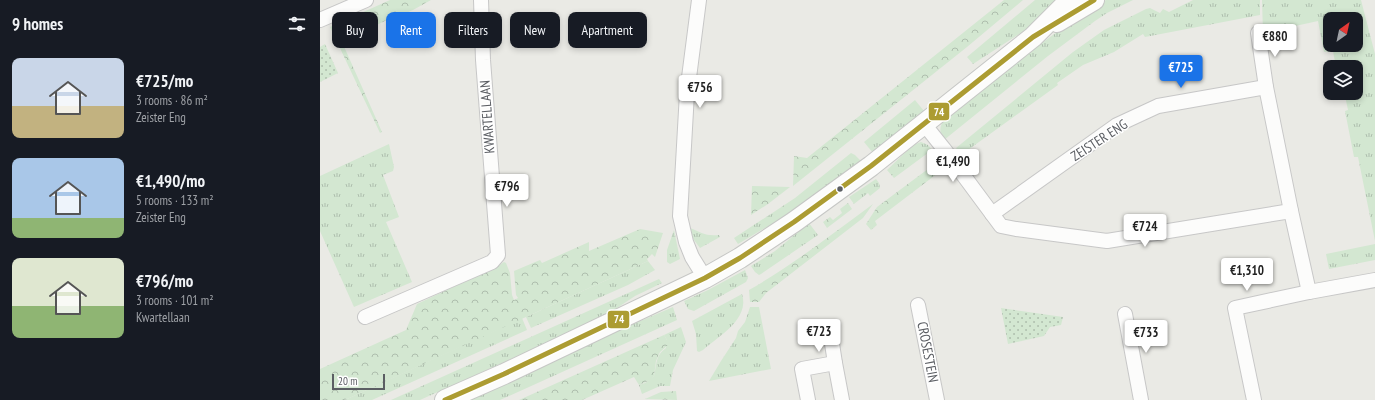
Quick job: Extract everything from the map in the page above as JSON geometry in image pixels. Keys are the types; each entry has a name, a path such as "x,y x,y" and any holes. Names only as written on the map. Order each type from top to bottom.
{"street":[{"path":"320,20 366,0"},
{"name":"KWARTELLAAN","path":"365,317 492,262 498,255 482,60 481,0"},
{"path":"699,0 688,93 680,216 686,242 692,257 705,278"},
{"path":"445,400 504,374 705,278 740,258 794,222 871,166 1033,36 1070,0"},
{"path":"1033,36 1094,0"},
{"path":"1258,33 1266,87 1309,292"},
{"name":"ZEISTER ENG","path":"992,214 1117,125 1144,112 1158,106 1266,87"},
{"path":"924,124 1001,226 1107,241 1291,211"},
{"path":"1254,400 1235,308 1375,280"},
{"name":"CROSESTEIN","path":"918,305 937,400"},
{"path":"1125,314 1141,400"},
{"path":"830,330 842,400"},
{"path":"808,400 802,369 835,363"}],"green space":[{"path":"390,0 431,0 408,12 386,12 386,20 378,24 378,12 363,12"},
{"path":"1004,0 1023,0 967,47 793,186 794,156 807,158"},
{"path":"1035,0 1063,0 1027,29 973,64 967,57"},
{"path":"1106,0 1133,0 1095,21 1048,56 944,140 940,129 945,119 1064,27"},
{"path":"1193,0 1260,0 1260,15 1145,37 1143,34 1114,52 1083,65 1057,83 1058,85 961,155 956,148 1073,52 1104,30 1146,9 1150,8 1160,13 1163,9 1169,12"},
{"path":"1262,0 1361,0 1375,54 1375,241 1358,157 1354,157 1345,111 1348,110 1346,100 1363,100 1363,60 1335,60 1333,52 1363,52 1363,12 1323,12 1323,47 1318,21 1263,33"},
{"path":"325,44 338,73 320,82 320,47"},
{"path":"340,48 345,48 382,132 380,133"},
{"path":"915,100 924,111 915,122 873,153 864,142"},
{"path":"921,142 928,145 932,150 894,178 887,170 913,145"},
{"path":"389,144 394,167 393,171 383,175 399,217 386,222 412,282 354,307 320,231 320,176"},
{"path":"851,153 861,161 786,218 765,228 738,244 734,238 795,198"},
{"path":"936,163 942,170 875,221 877,225 871,230 866,224 877,207"},
{"path":"876,179 880,188 870,196 868,193 854,204 849,197"},
{"path":"752,186 790,187 751,215"},
{"path":"848,203 852,209 827,228 823,222 830,217 833,220 842,213 840,209"},
{"path":"873,204 863,218 766,293 759,302 750,302 749,290 797,260"},
{"path":"809,223 818,235 761,274 759,275 755,272 751,266 775,251"},
{"path":"690,228 707,235 719,235 720,237 700,248 691,236"},
{"path":"640,229 663,233 655,257 652,254 647,259 648,261 345,400 320,400 320,369 406,330 417,304 504,262 506,263 510,273 512,295 514,300 518,298 516,295 514,271 540,260 542,263 589,242 589,251"},
{"path":"674,230 680,259 670,264 667,262 667,250"},
{"path":"1375,244 1375,260 1329,269 1326,254"},
{"path":"648,261 655,270 628,285 531,328 526,317"},
{"path":"745,270 748,278 746,282 694,311 688,309 684,301"},
{"path":"659,279 662,283 635,296 617,308 573,331 420,400 391,400"},
{"path":"742,294 742,311 732,326 703,350 699,352 697,351 696,334 692,321"},
{"path":"673,307 677,320 500,400 462,400 623,326 643,320"},
{"path":"750,307 759,307 771,369 709,381 736,338 738,331 745,322"},
{"path":"1001,308 1063,317 1061,325 1050,327 1044,336 1008,344"},
{"path":"522,318 527,330 372,400 345,400"},
{"path":"681,327 686,342 673,370 670,386 660,386 642,394 639,385 645,383 654,376 658,357 666,348 667,340 664,335"},
{"path":"664,335 668,345 660,352 656,361 654,376 650,380 639,385 634,377 582,400 519,400"},
{"path":"676,391 677,400 645,399 661,392"}],"transit line":[{"name":"74","path":"445,400 504,374 705,278 740,258 794,222 871,166 1033,37 1094,0"}]}
